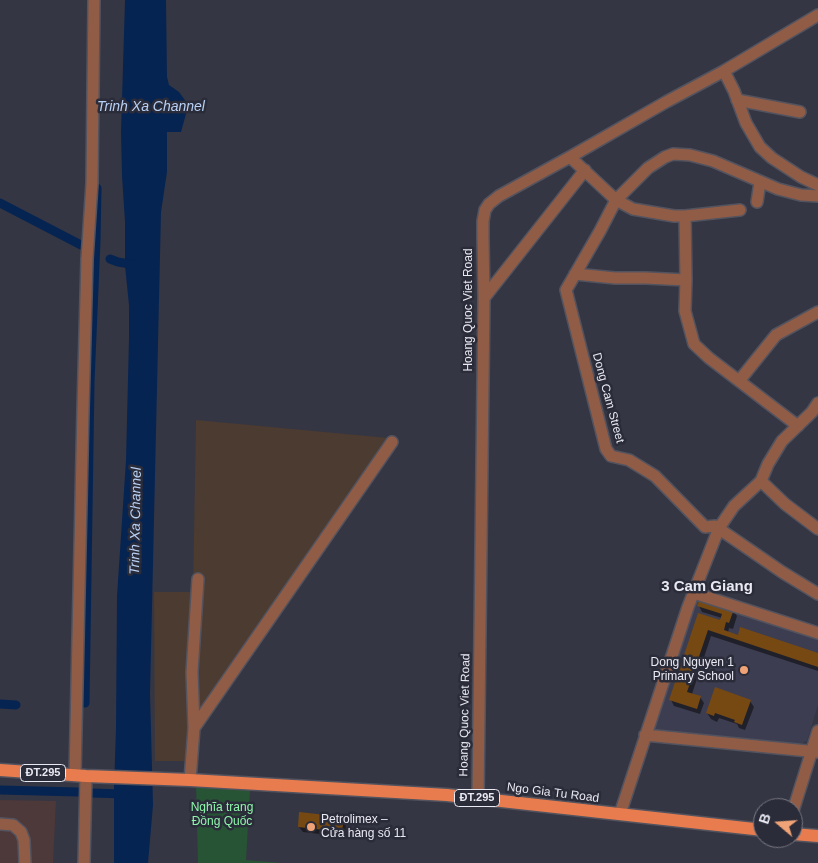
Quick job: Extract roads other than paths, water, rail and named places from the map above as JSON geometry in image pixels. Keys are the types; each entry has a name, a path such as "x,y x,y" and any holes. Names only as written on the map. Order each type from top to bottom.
{"main road":[{"name":"ĐT.295","path":"0,770 190,780"},
{"name":"Ngo Gia Tu Road","path":"190,780 478,798 753,829"},
{"path":"803,835 818,836"}],"street":[{"path":"84,863 80,775 82,409 87,259 92,183 94,0"},
{"name":"Hoang Quoc Viet Road","path":"478,798 484,298 483,221 486,208 499,196 724,71 818,15"},
{"path":"724,71 746,123 760,147 772,158 801,177 818,185"},
{"path":"737,100 800,112"},
{"name":"Dong Cam Street","path":"818,196 801,195 778,189 713,161 690,155 673,154 665,156 648,168 616,200 566,290 606,449 610,456 629,460 655,476 705,527 716,526 782,572 818,594"},
{"path":"570,157 616,200 634,209 674,216 740,210"},
{"path":"484,298 585,170"},
{"path":"757,202 760,182"},
{"path":"685,216 686,280 684,311 694,344 709,358 798,426"},
{"path":"575,274 615,278 686,280"},
{"path":"739,381 776,335 818,312"},
{"path":"620,814 694,593 718,528 734,506 761,481 768,464 782,442 812,412 818,403"},
{"path":"194,728 392,442"},
{"path":"761,481 785,504 818,529"},
{"path":"190,780 194,728 192,672 198,578"},
{"path":"694,593 818,633"},
{"path":"798,798 815,752 818,732"},
{"path":"646,735 815,752"},
{"path":"0,824 13,825 21,832 24,840 24,863"}],"water":[{"name":"Trinh Xa Channel","path":"125,0 166,0 167,77 169,85 179,92 187,103 181,132 167,132 167,172 161,212 150,694 153,805 148,863 114,863 117,596 126,460 129,338 121,132"}],"waterway":[{"path":"85,703 90,382 97,188"},
{"path":"0,203 81,245"},
{"path":"110,259 136,265"},
{"path":"0,704 16,705"},
{"path":"0,790 78,792"},
{"path":"92,793 124,794"}],"place":[{"name":"Dong Nguyen 1 Primary School","path":"744,670"},
{"name":"Petrolimex – Cửa hàng số 11","path":"311,827"}],"district":[{"name":"3 Cam Giang","path":"707,587"}],"park label":[{"name":"Nghĩa trang Đồng Quốc","path":"222,815"}]}
